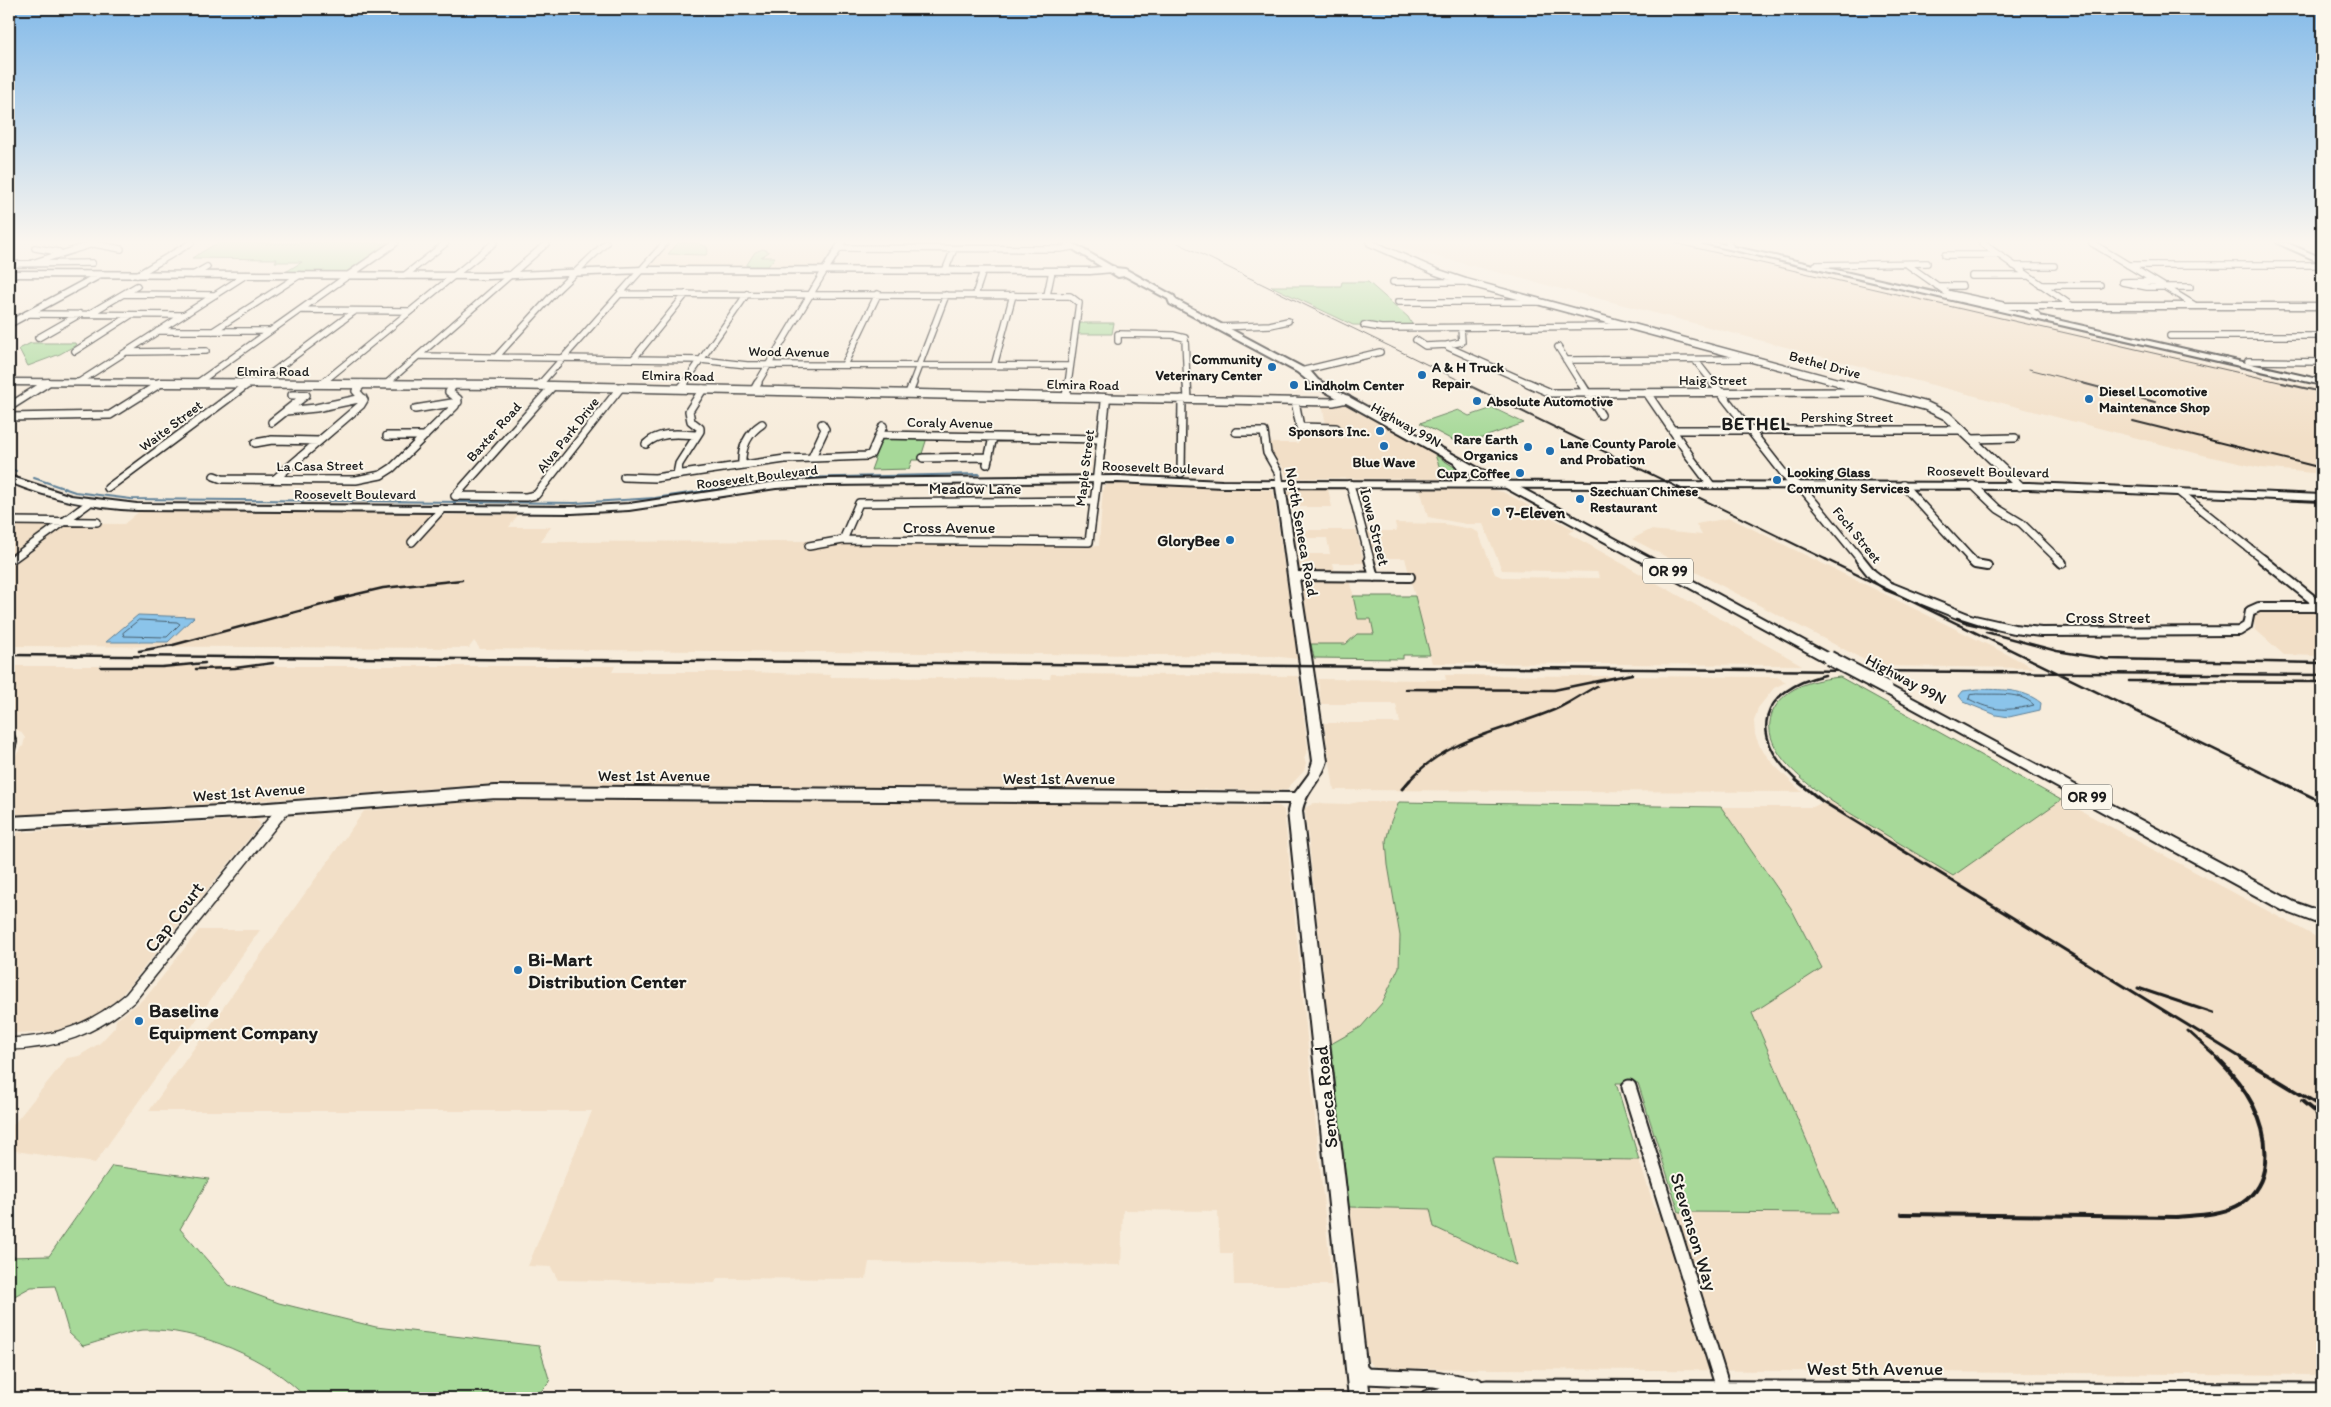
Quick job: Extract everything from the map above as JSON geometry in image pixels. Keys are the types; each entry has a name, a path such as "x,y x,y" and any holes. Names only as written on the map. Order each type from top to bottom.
{"main road":[{"name":"Highway 99N","path":"1187,309 1301,371 1324,380 1476,463 1508,485"},
{"path":"1995,309 2322,383"},
{"name":"Highway 99N","path":"1301,371 1315,382 1457,460 1508,485 2288,906"},
{"path":"1453,484 1462,480 1464,471 1457,460"},
{"name":"Roosevelt Boulevard","path":"9,479 43,493 88,504 442,509 572,510 629,507 803,483 1097,479 1280,484 2020,486 2322,498"},
{"name":"North Seneca Road","path":"1280,484 1320,762 1316,776 1300,798"},
{"name":"West 1st Avenue","path":"1174,797 1300,798"},
{"name":"Seneca Road","path":"1300,798 1295,811 1359,1398"},
{"name":"OR 99","path":"2288,906 2322,919"},
{"name":"OR 99","path":"2288,906 2322,929"}],"street":[{"path":"9,324 37,309"},
{"path":"89,314 98,309"},
{"path":"79,382 193,309"},
{"path":"213,331 248,309"},
{"path":"321,384 413,309"},
{"path":"386,384 472,309"},
{"path":"497,356 542,309"},
{"path":"539,385 608,309"},
{"path":"634,358 674,309"},
{"path":"681,388 738,309"},
{"path":"754,390 803,309"},
{"path":"844,366 871,309"},
{"path":"909,394 941,309"},
{"path":"994,366 1009,309"},
{"path":"1066,397 1078,309"},
{"name":"Bethel Drive","path":"1566,309 1933,408 1947,416 2020,486"},
{"path":"2029,309 2037,314"},
{"path":"197,383 300,310 410,311"},
{"path":"258,383 355,311"},
{"path":"27,314 183,315"},
{"path":"38,338 80,314"},
{"path":"75,351 133,315"},
{"path":"9,320 16,320"},
{"path":"1220,327 1270,325 1288,321"},
{"path":"1364,325 1381,328 1632,326"},
{"path":"1416,340 1425,346 1462,342 1461,328"},
{"path":"157,331 271,331"},
{"path":"1118,337 1173,335 1185,338 1185,399 1181,473"},
{"path":"2170,336 2322,336"},
{"path":"1447,345 1547,392"},
{"path":"1558,347 1601,414"},
{"path":"128,352 206,351"},
{"path":"1301,371 1380,352"},
{"name":"Wood Avenue","path":"418,356 634,358 769,365 1070,366"},
{"path":"1566,360 1755,359"},
{"name":"Foch Street","path":"1694,360 1789,480 1803,489 1872,574 1888,586"},
{"path":"2248,361 2322,362"},
{"name":"Elmira Road","path":"9,382 539,385 1295,402 1333,402 1347,399"},
{"path":"9,407 48,382"},
{"path":"9,417 110,415 161,383"},
{"name":"Waite Street","path":"108,488 249,383"},
{"path":"362,384 356,391 363,398"},
{"path":"416,409 458,402 457,397 449,392 454,384"},
{"name":"Baxter Road","path":"455,496 554,386"},
{"name":"Alva Park Drive","path":"534,496 621,387"},
{"path":"677,474 679,464 700,428 691,421 688,411 703,389"},
{"name":"Haig Street","path":"1547,392 1878,392"},
{"path":"1647,393 1680,441 1685,452 1711,485"},
{"path":"272,422 306,396 292,395"},
{"path":"286,411 298,411 363,398"},
{"path":"274,479 361,405 363,398"},
{"name":"Maple Street","path":"1089,542 1106,398"},
{"name":"La Casa Street","path":"214,476 222,479 356,480 373,477 392,468 458,402"},
{"path":"1295,402 1301,428 1336,428"},
{"path":"742,465 742,451 754,429 762,424"},
{"path":"812,458 825,429 822,424"},
{"path":"624,477 645,479 742,465 812,458 870,455 883,426"},
{"name":"Pershing Street","path":"1672,430 1962,430"},
{"name":"North Seneca Road","path":"1236,432 1264,432 1267,453 1278,472 1280,484"},
{"path":"646,444 650,439 658,436 697,435"},
{"name":"Coraly Avenue","path":"879,435 1101,439"},
{"path":"387,436 425,436"},
{"path":"923,458 988,461 993,437"},
{"path":"1971,439 2015,438"},
{"path":"256,443 272,440 319,441"},
{"name":"Iowa Street","path":"1350,484 1374,576"},
{"path":"1903,485 1975,564 1987,566"},
{"path":"1973,486 1998,510 2021,523 2062,563"},
{"path":"2179,492 2322,607"},
{"path":"455,496 534,496"},
{"name":"Meadow Lane","path":"844,540 857,505 861,503 1093,501"},
{"path":"14,558 88,504"},
{"path":"412,542 442,509"},
{"path":"9,521 97,522"},
{"name":"Cross Avenue","path":"809,546 844,540 1089,542"},
{"path":"1294,576 1410,576"},
{"name":"Cross Street","path":"1888,586 1970,619 2014,629 2041,632 2239,631 2247,626 2250,612 2259,607 2322,607"},
{"path":"9,753 10,739"},
{"name":"West 1st Avenue","path":"9,823 284,808 454,794 537,792 1174,797"},
{"name":"Cap Court","path":"9,1044 79,1039 138,992 284,808"},
{"name":"Stevenson Way","path":"1628,1088 1723,1388"},
{"path":"1355,1366 1366,1376 1435,1379 1487,1388"},
{"name":"West 5th Avenue","path":"1428,1398 1487,1388 2322,1391"}],"shaded area":[{"path":"1638,309 1966,309 2322,390 2322,474 2261,468 2203,455"},
{"path":"1322,404 1350,405 1412,439 1435,455 1444,479 1287,478 1283,467 1272,454 1270,443 1298,443 1295,429 1327,430"},
{"path":"1110,483 1273,490 1298,659 1272,656 480,649 474,641 469,648 9,646 9,523 124,524 141,510 435,511 433,515 518,515 509,527 551,527 540,542 809,541 853,544 1099,546 1103,487"},
{"path":"1295,489 1328,489 1332,507 1290,507 1288,492"},
{"path":"1420,489 1495,490 1503,492 1575,530 1568,533 1802,665 1432,663 1405,558 1373,558 1366,531 1397,531 1395,523 1444,524 1471,529 1478,532 1495,574 1502,577 1600,578 1597,572 1502,570 1483,524 1466,524 1428,517"},
{"path":"1730,518 2035,668 1876,666 1632,539 1650,530 1702,535 1696,524"},
{"path":"1293,530 1356,530 1364,563 1333,563 1335,573 1303,573 1300,571 1297,554 1330,554 1327,538 1295,538"},
{"path":"1350,578 1358,619 1371,619 1374,634 1357,634 1346,644 1311,644 1301,580"},
{"path":"2262,611 2322,611 2322,656 2284,655 2256,630 2253,618 2256,613"},
{"path":"9,666 615,666 612,672 747,672 830,675 830,677 1050,679 1051,674 1298,676 1308,749 1304,758 1306,763 1304,771 1286,790 497,784 9,818 9,763 23,746 25,738 21,732 9,725"},
{"path":"1445,675 1777,677 1786,682 1774,688 1758,708 1754,721 1755,735 1761,749 1775,766 1802,792 1334,790 1324,723 1400,723 1396,704 1321,704 1318,679 1446,680"},
{"path":"1829,799 1953,876 2061,800 2322,940 2322,1375 1376,1368 1368,1361 1349,1207 1430,1209 1516,1264 1492,1158 1639,1160 1656,1212 1838,1213 1752,1013 1822,967 1791,907 1721,807 1813,807"},
{"path":"471,801 1279,806 1284,810 1332,1285 1234,1285 1233,1253 1220,1253 1218,1211 1123,1210 1121,1265 869,1262 866,1279 717,1278 715,1283 558,1280 551,1267 528,1266 592,1111 149,1111 364,811"},
{"path":"1359,802 1399,802 1391,821 1388,865 1400,936 1399,967 1382,1003 1361,1027 1331,1044 1305,808 1314,803 1349,804"},
{"path":"255,819 260,823 259,826 119,998 94,1016 64,1029 47,1032 9,1033 9,833"},
{"path":"199,930 260,930 95,1163 9,1150 9,1130 67,1058 79,1056 100,1043 115,1027 116,1020 151,991"}],"green space":[{"path":"1319,309 1398,309 1408,317 1413,326 1353,325"},
{"path":"1079,323 1114,323 1112,334 1077,334"},
{"path":"31,343 75,343 76,345 60,354 28,366 19,349"},
{"path":"1493,408 1524,423 1462,445 1420,423 1458,410 1469,416"},
{"path":"883,438 927,438 920,460 912,460 909,469 871,470 875,459 873,458"},
{"path":"1435,455 1456,468 1455,477 1444,479"},
{"path":"1353,596 1415,596 1430,655 1403,655 1403,659 1314,658 1311,644 1346,644 1357,634 1374,634 1371,619 1358,619"},
{"path":"1840,677 2061,800 1953,876 1824,796 1804,781 1787,764 1775,746 1770,728 1774,709 1780,701 1787,694 1802,685"},
{"path":"1399,802 1721,807 1791,908 1822,968 1752,1013 1838,1213 1679,1212 1638,1083 1616,1083 1639,1160 1492,1158 1516,1265 1434,1227 1430,1209 1349,1207 1331,1044 1361,1027 1382,1003 1399,967 1400,936 1388,865 1386,841 1391,821"},
{"path":"112,1166 209,1179 180,1229 229,1285 279,1303 376,1327 539,1346 550,1382 534,1398 306,1398 273,1370 253,1359 231,1348 186,1334 164,1330 143,1330 83,1346 69,1333 55,1286 31,1287 9,1299 9,1257 49,1256"}],"water":[{"path":"138,615 194,617 168,642 106,642"},
{"path":"1978,689 2019,692 2041,703 2040,710 2009,717 1996,715 1964,702 1959,696 1963,691"}],"waterway":[{"path":"9,468 16,471"},
{"path":"34,478 75,492 131,499 575,503 655,498 793,478 979,474"},
{"path":"1329,1398 1334,1396"}],"railway":[{"path":"1313,309 1467,384"},
{"path":"1960,309 2288,384"},
{"path":"2029,369 2087,384"},
{"path":"1464,383 1827,560"},
{"path":"2082,383 2155,402"},
{"path":"2282,383 2322,392"},
{"path":"2133,421 2322,468"},
{"path":"1825,559 2058,673"},
{"path":"336,599 383,588 462,580"},
{"path":"139,651 173,645 344,599"},
{"path":"1957,618 1995,630"},
{"path":"1986,632 2057,651 2106,659 2322,663"},
{"path":"9,655 2058,673"},
{"path":"101,667 162,667 205,663"},
{"path":"196,669 235,668 273,663"},
{"path":"2058,673 2322,675"},
{"path":"2058,673 2279,781"},
{"path":"1406,689 1554,690 1632,674"},
{"path":"1796,780 1781,764 1771,747 1766,731 1768,716 1774,703 1786,691 1803,682 1825,675"},
{"path":"2129,681 2322,682"},
{"path":"1410,780 1439,755 1456,746 1555,709 1597,686"},
{"path":"1402,789 1410,780"},
{"path":"1796,780 1822,801 2243,1059"},
{"path":"2277,780 2322,802"},
{"path":"2138,988 2213,1013"},
{"path":"2188,1031 2219,1059"},
{"path":"1902,1214 2177,1217 2215,1213 2237,1206 2255,1191 2260,1181 2264,1170 2266,1154 2264,1138 2261,1123 2247,1095 2217,1058"},
{"path":"2241,1058 2322,1107"},
{"path":"2302,1101 2322,1118"}],"place":[{"name":"Community Veterinary Center","path":"1272,367"},
{"name":"A & H Truck Repair","path":"1422,375"},
{"name":"Lindholm Center","path":"1294,385"},
{"name":"Diesel Locomotive Maintenance Shop","path":"2089,399"},
{"name":"Absolute Automotive","path":"1477,401"},
{"name":"Sponsors Inc.","path":"1380,431"},
{"name":"Blue Wave","path":"1384,446"},
{"name":"Rare Earth Organics","path":"1528,447"},
{"name":"Lane County Parole and Probation","path":"1550,451"},
{"name":"Cupz Coffee","path":"1520,473"},
{"name":"Looking Glass Community Services","path":"1777,480"},
{"name":"Szechuan Chinese Restaurant","path":"1580,499"},
{"name":"7-Eleven","path":"1496,512"},
{"name":"GloryBee","path":"1230,540"},
{"name":"Bi-Mart Distribution Center","path":"518,970"},
{"name":"Baseline Equipment Company","path":"139,1021"}],"district":[{"name":"BETHEL","path":"1756,424"}]}
